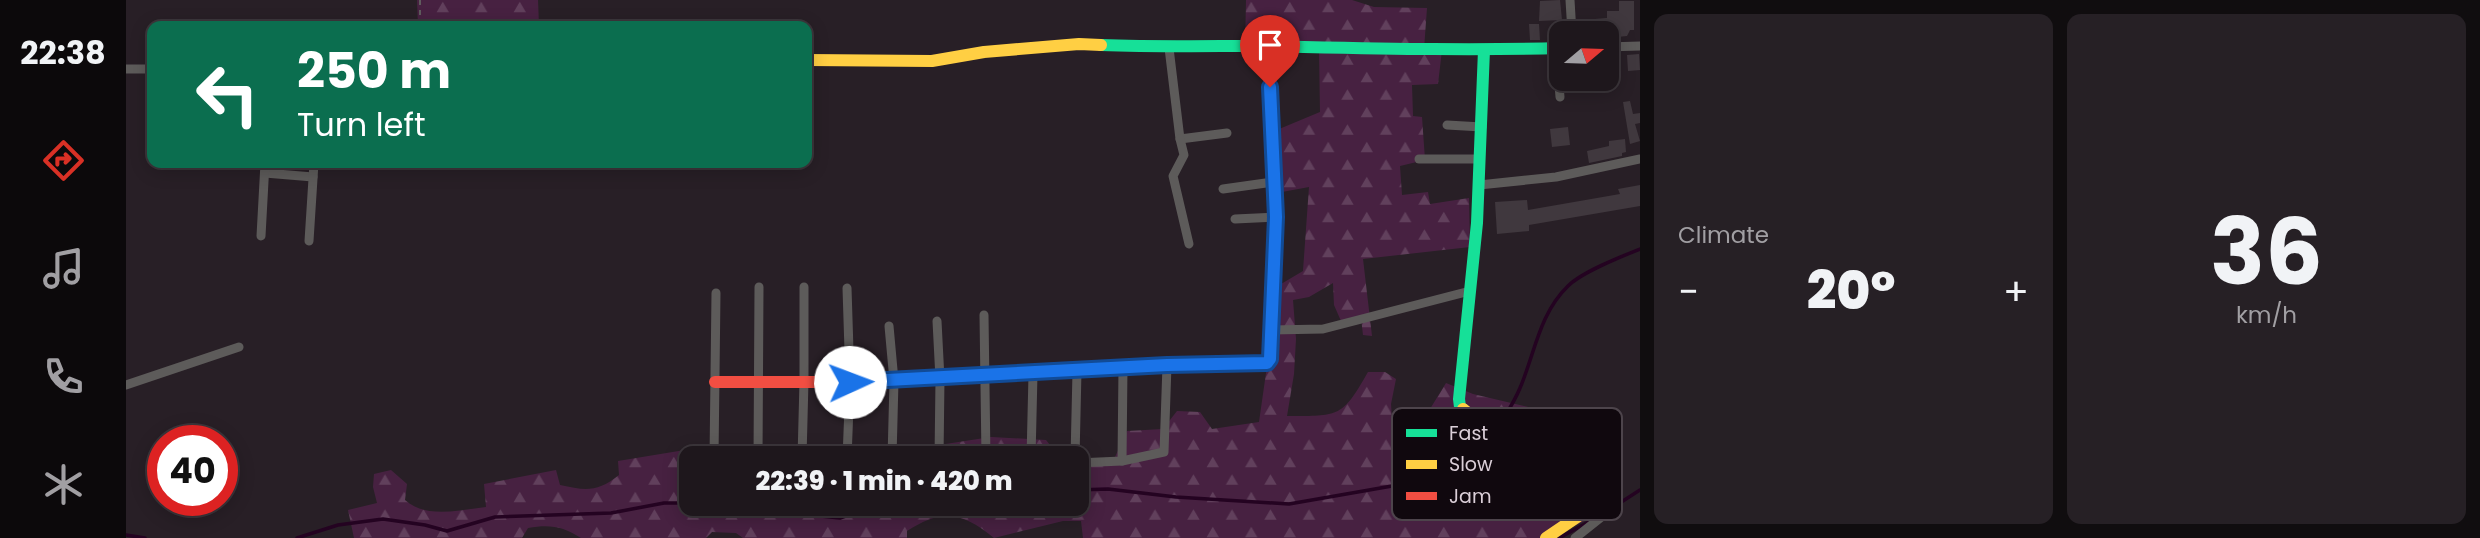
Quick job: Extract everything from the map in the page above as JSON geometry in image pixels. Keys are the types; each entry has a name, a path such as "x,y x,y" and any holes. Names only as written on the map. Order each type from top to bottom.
{"street":[{"path":"1570,0 1572,21"},
{"path":"812,60 932,61 984,52 1079,44 1169,48 1549,48"},
{"path":"1619,47 1640,46"},
{"path":"715,382 894,381 1123,367 1265,364 1270,359 1276,217 1270,47"},
{"path":"1169,48 1184,155 1172,176 1189,244"},
{"path":"1462,408 1459,399 1478,223 1484,50"},
{"path":"126,69 147,69"},
{"path":"1560,91 1560,97"},
{"path":"1447,124 1482,127"},
{"path":"1180,139 1227,133"},
{"path":"1419,159 1480,159"},
{"path":"1479,185 1556,177 1640,159"},
{"path":"261,236 265,168 313,177"},
{"path":"309,241 314,168"},
{"path":"1223,189 1273,182"},
{"path":"1235,219 1276,217"},
{"path":"758,446 759,287"},
{"path":"802,446 804,287"},
{"path":"847,288 850,382 847,446"},
{"path":"1271,330 1323,329 1470,291"},
{"path":"714,446 716,293"},
{"path":"984,315 986,446"},
{"path":"937,321 939,446"},
{"path":"889,326 894,381 892,446"},
{"path":"126,384 239,347"},
{"path":"1089,461 1122,461 1165,451 1167,365"},
{"path":"1122,461 1123,367"},
{"path":"1076,446 1077,371"},
{"path":"1031,446 1033,374"},
{"path":"1546,538 1573,520"},
{"path":"1574,538 1597,520"}],"path":[{"path":"420,0 420,21"}],"green space":[{"path":"417,0 538,0 539,21 418,21"},
{"path":"1246,0 1352,0 1374,7 1427,8 1424,49 1442,50 1438,84 1412,85 1413,116 1422,117 1425,160 1400,166 1402,195 1428,192 1430,204 1469,198 1470,247 1363,259 1372,336 1363,335 1361,318 1341,321 1334,305 1333,283 1309,297 1293,300 1296,339 1287,416 1318,416 1337,411 1352,398 1368,372 1385,372 1396,379 1391,404 1392,520 1587,520 1550,538 1083,538 1081,521 1063,521 994,538 972,523 952,516 1089,516 1089,460 1115,457 1127,431 1163,429 1177,411 1200,412 1212,429 1259,422 1276,287 1303,271 1309,187 1271,194 1272,132 1320,112 1319,49 1301,48 1274,53 1245,50"},
{"path":"1446,383 1473,394 1532,408 1431,408"},
{"path":"991,437 1046,440 1051,446 932,446"},
{"path":"679,451 679,516 942,516 907,531 907,538 743,538 736,533 712,532 706,538 581,538 556,527 543,526 528,528 522,538 354,538 348,510 377,503 373,487 374,474 391,470 407,484 405,500 413,506 423,510 454,511 486,507 484,484 556,470 560,485 591,489 605,485 619,475 618,461"}],"building":[{"path":"1560,0 1562,20 1539,21 1540,1"},
{"path":"1619,1 1634,1 1634,30 1630,30 1627,36 1619,37 1619,21 1583,21 1607,18 1607,11 1619,11"},
{"path":"1529,24 1539,24 1540,40 1530,40"},
{"path":"1639,54 1640,70 1628,71 1627,55"},
{"path":"1630,101 1633,114 1640,113 1640,123 1635,124 1640,141 1630,144 1623,102"},
{"path":"1568,127 1570,145 1552,147 1550,129"},
{"path":"1625,139 1626,152 1622,153 1622,156 1589,163 1587,151 1609,146 1609,141"},
{"path":"1640,185 1640,206 1529,225 1529,231 1497,234 1495,202 1527,200 1528,210 1620,194 1618,189"}],"waterway":[{"path":"1510,408 1518,394 1544,321 1558,297 1582,275 1640,249"},
{"path":"1089,490 1289,504 1392,486"},
{"path":"1622,502 1640,490"},
{"path":"297,538 338,525 383,519 447,531 495,517 611,513 664,503 679,503"},
{"path":"821,516 846,516"},
{"path":"1559,538 1592,520"},
{"path":"126,535 145,538"}],"traffic: fast":[{"path":"1101,45 1549,48"},
{"path":"1101,369 1267,363 1270,359 1276,217 1270,107 1270,47"},
{"path":"1462,408 1459,399 1477,223 1484,50"}],"traffic: slow":[{"path":"812,60 932,61 984,52 1079,44 1101,45"},
{"path":"1546,538 1573,520"}],"traffic: jam":[{"path":"715,382 850,382 1101,369"}],"route":[{"path":"850,382 1123,367 1267,363 1270,359 1276,217 1270,87"}]}
